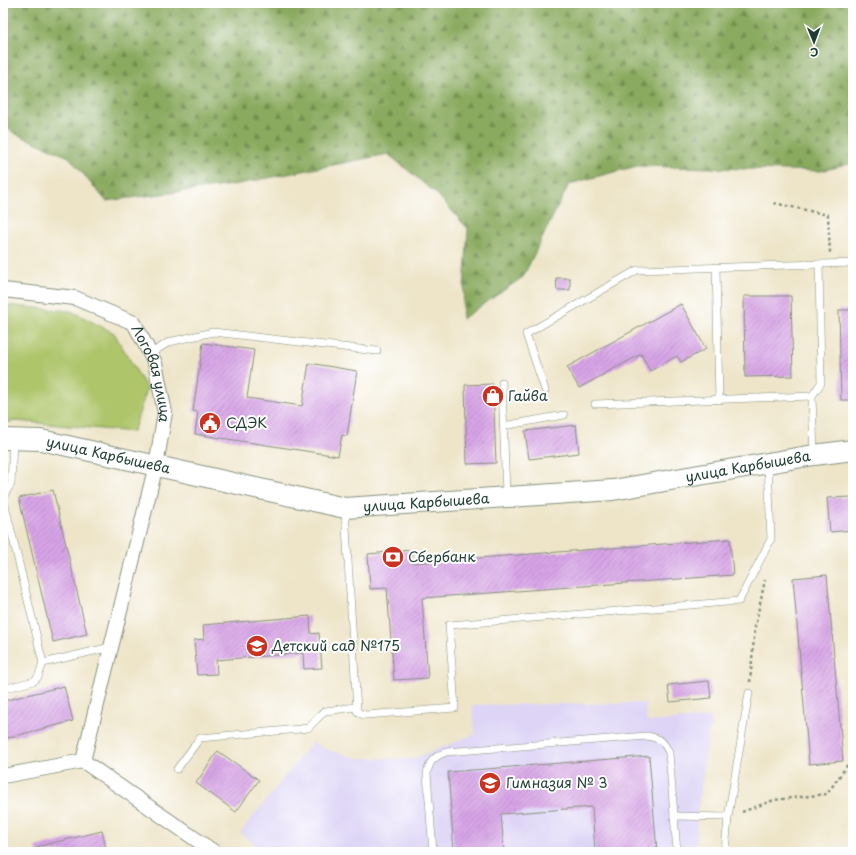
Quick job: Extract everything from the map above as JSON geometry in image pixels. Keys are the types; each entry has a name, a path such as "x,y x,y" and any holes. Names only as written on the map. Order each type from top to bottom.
{"street":[{"name":"Логовая улица","path":"3,290 75,298 134,323 155,364 165,413 156,466 83,761"},
{"name":"улица Карбышева","path":"8,439 41,440 345,508 613,490 814,455 853,450"},
{"path":"3,776 83,761 214,852"}],"lane":[{"path":"545,390 526,338 528,331 637,270 853,263"},
{"path":"814,455 812,396 821,383 818,264"},
{"path":"716,267 719,400"},
{"path":"150,354 170,342 213,332 377,351"},
{"path":"502,383 506,497"},
{"path":"595,404 812,396"},
{"path":"504,426 564,416"},
{"path":"3,689 34,681 38,677 43,663 3,497 11,484 8,439"},
{"path":"345,508 356,707 361,714 366,715 455,708 449,626 739,601 771,539 772,524 768,463"},
{"path":"43,663 111,647"},
{"path":"725,852 728,817 749,693"},
{"path":"177,770 200,738 308,728 325,711 356,707"},
{"path":"433,852 428,764 435,757 446,752 647,736 658,738 666,744 669,753 677,852"},
{"path":"674,816 728,817"}],"path":[{"path":"774,203 828,215 830,263"},
{"path":"749,693 755,627 766,572 765,552"},
{"path":"728,817 774,800 827,794 853,757"}],"shaded area":[{"name":"Гимназия № 3","path":"645,703 647,722 711,717 698,808 696,852 265,852 240,833 312,742 324,749 358,758 413,759 475,734 472,705"}],"green space":[{"path":"3,3 853,3 853,163 821,171 637,166 569,184 523,277 462,319 468,229 438,195 388,154 233,185 106,201 69,157 16,134 3,126"},
{"path":"3,305 71,311 114,333 147,389 133,432 16,421 3,423"}],"building":[{"path":"556,278 570,278 570,290 557,290"},
{"path":"744,296 791,296 793,376 745,377"},
{"path":"681,304 706,349 681,362 677,356 650,371 641,354 579,388 567,367"},
{"path":"839,310 853,310 853,400 841,400"},
{"path":"203,343 254,350 247,398 302,406 309,363 357,371 347,436 342,435 338,456 195,434 198,412 193,411"},
{"path":"493,384 496,463 467,464 465,385"},
{"path":"576,425 579,453 529,459 525,431"},
{"path":"53,490 87,634 53,642 19,498"},
{"path":"853,497 853,530 830,532 827,498"},
{"path":"730,539 733,575 422,598 428,678 394,680 387,588 370,589 368,554 411,550 412,563"},
{"path":"827,575 843,761 809,764 793,578"},
{"name":"Детский сад №175","path":"310,616 311,634 319,633 322,668 304,669 303,653 216,660 217,674 197,675 194,640 204,639 203,625"},
{"path":"709,681 711,698 670,702 668,685"},
{"path":"64,686 73,721 3,739 3,701"},
{"path":"218,751 259,780 236,812 196,783"},
{"path":"649,756 657,852 595,852 592,807 501,814 504,852 454,852 448,772"},
{"path":"102,831 107,852 37,852 36,847"}],"place":[{"name":"Гайва","path":"493,396"},
{"name":"СДЭК","path":"210,423"},
{"name":"Сбербанк","path":"393,557"},
{"name":"Детский сад №175","path":"257,646"},
{"name":"Гимназия № 3","path":"490,783"}]}
